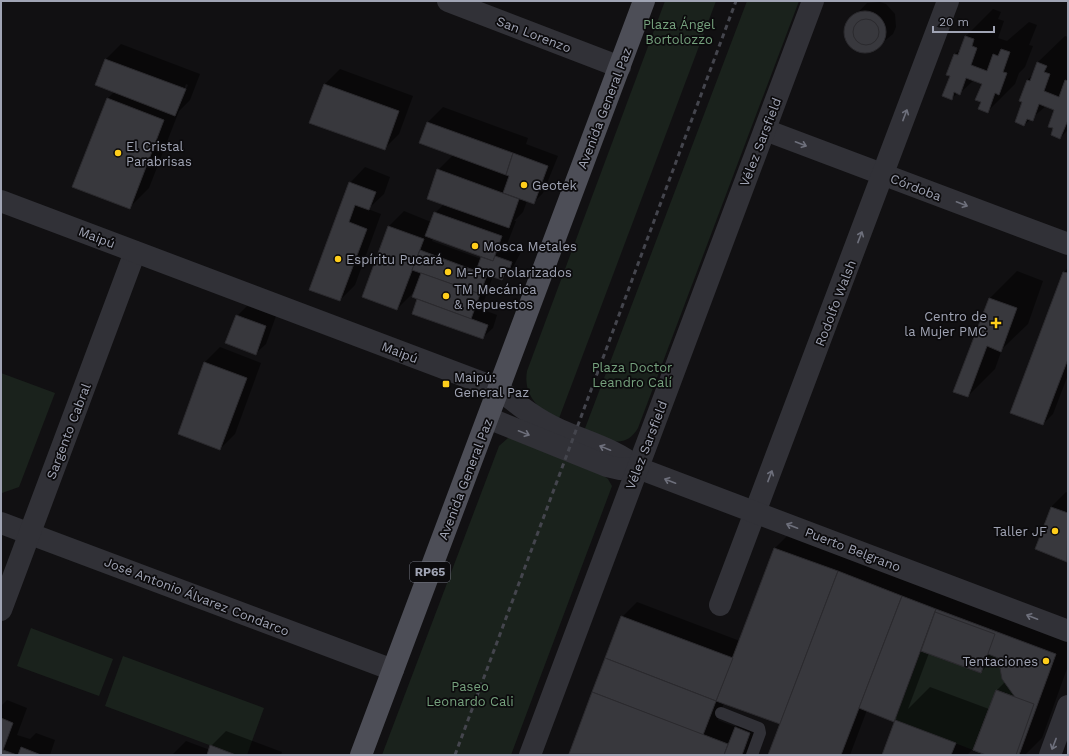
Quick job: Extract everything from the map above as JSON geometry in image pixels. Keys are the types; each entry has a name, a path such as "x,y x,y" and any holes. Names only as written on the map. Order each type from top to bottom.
{"main road":[{"name":"Avenida General Paz","path":"361,755 644,1"}],"street":[{"name":"San Lorenzo","path":"448,1 620,67"},
{"name":"Vélez Sarsfield","path":"530,755 813,1"},
{"name":"Rodolfo Walsh","path":"720,605 948,1"},
{"name":"Córdoba","path":"765,130 1068,244"},
{"name":"Maipú","path":"1,201 499,389 535,417 562,431 612,451 622,456 638,468"},
{"name":"Sargento Cabral","path":"1,610 135,252"},
{"path":"488,418 607,466 620,469 638,468"},
{"name":"Puerto Belgrano","path":"638,468 1068,631"},
{"name":"José Antonio Álvarez Condarco","path":"1,523 393,670"},
{"path":"1050,755 1068,706"}],"lane":[{"path":"721,713 759,728 760,733 752,755"}],"green space":[{"name":"Plaza Ángel Bortolozzo","path":"665,1 716,1 558,421 538,406 530,394 527,388 527,371"},
{"name":"Plaza Doctor Leandro Calí","path":"747,1 799,1 638,428 627,440 620,441 614,441 584,431"},
{"path":"1,373 55,393 19,487 2,493 1,493"},
{"name":"Paseo Leonardo Cali","path":"508,438 517,438 598,471 608,479 612,486 511,755 382,755 499,446"},
{"path":"31,628 113,659 99,696 17,666"},
{"path":"921,651 981,673 988,654 998,658 1002,679 1015,697 996,690 973,750 895,720"},
{"path":"123,656 264,708 247,755 236,755 105,706"}],"building":[{"path":"861,11 869,11 877,14 883,20 886,32 883,44 877,50 869,53 861,53 853,50 847,44 844,36 844,28 847,20 853,14"},
{"path":"866,19 875,23 879,32 875,41 866,45 857,41 853,32 857,23"},
{"path":"965,36 974,39 972,46 977,48 971,65 987,71 993,54 998,56 1001,49 1010,52 1003,72 1007,73 999,95 995,93 988,113 978,109 981,102 975,100 982,84 966,78 960,95 954,92 952,100 942,96 950,76 946,75 954,54 958,55"},
{"path":"105,59 186,89 175,116 95,85"},
{"path":"1037,62 1047,66 1044,72 1050,74 1044,91 1059,97 1065,80 1068,81 1068,120 1060,139 1051,135 1053,128 1048,127 1054,110 1039,104 1033,121 1027,119 1024,126 1015,122 1022,102 1019,101 1027,80 1030,81"},
{"path":"324,84 399,111 385,150 309,123"},
{"name":"El Cristal Parabrisas","path":"107,98 164,120 130,209 72,187"},
{"path":"427,122 513,153 506,175 419,143"},
{"name":"Geotek","path":"513,153 548,166 534,204 503,193 509,176 506,175"},
{"path":"437,169 519,199 509,228 427,199"},
{"name":"Espíritu Pucará","path":"349,182 376,192 369,210 355,205 349,222 367,229 340,301 309,290"},
{"name":"Mosca Metales","path":"434,212 502,236 493,261 425,236"},
{"path":"388,226 424,239 397,310 362,297"},
{"name":"M-Pro Polarizados","path":"420,250 487,275 480,294 412,270"},
{"path":"495,256 512,262 510,268 507,267 502,280 476,271 481,257 493,261"},
{"path":"1063,272 1068,273 1068,359 1043,425 1010,413"},
{"name":"TM Mecánica & Repuestos","path":"421,273 480,294 471,319 412,297"},
{"path":"989,298 1017,308 1001,352 987,346 968,397 953,392"},
{"path":"417,299 488,325 483,339 412,314"},
{"path":"236,315 266,326 256,355 225,343"},
{"path":"204,362 247,378 220,450 178,434"},
{"name":"Taller JF","path":"1051,507 1068,513 1067,562 1035,549"},
{"path":"774,548 838,571 780,724 716,701"},
{"path":"838,571 902,596 841,755 768,755"},
{"path":"902,596 936,609 894,722 859,708"},
{"path":"936,609 1056,654 1019,755 986,755 973,750 996,690 1015,697 1002,679 998,658 988,654 981,673 921,651"},
{"path":"935,612 995,634 981,673 921,651"},
{"path":"621,616 733,658 716,701 605,658"},
{"path":"605,658 716,701 703,735 592,692"},
{"path":"996,690 1034,704 1016,755 986,755 973,750"},
{"path":"592,692 728,744 724,755 569,754"},
{"path":"1,718 13,723 3,750 17,755 1,755"},
{"path":"895,720 956,743 951,755 882,755"},
{"path":"735,727 750,733 742,755 724,755"},
{"path":"210,745 236,755 207,755"},
{"path":"21,747 41,755 18,755"}],"railway":[{"path":"455,755 736,1"}],"place":[{"name":"El Cristal Parabrisas","path":"118,153"},
{"name":"Geotek","path":"524,185"},
{"name":"Mosca Metales","path":"475,246"},
{"name":"Espíritu Pucará","path":"338,259"},
{"name":"M-Pro Polarizados","path":"448,272"},
{"name":"TM Mecánica & Repuestos","path":"446,296"},
{"name":"Centro de la Mujer PMC","path":"996,323"},
{"name":"Maipú: General Paz","path":"446,384"},
{"name":"Taller JF","path":"1055,531"},
{"name":"Tentaciones","path":"1046,661"}]}
